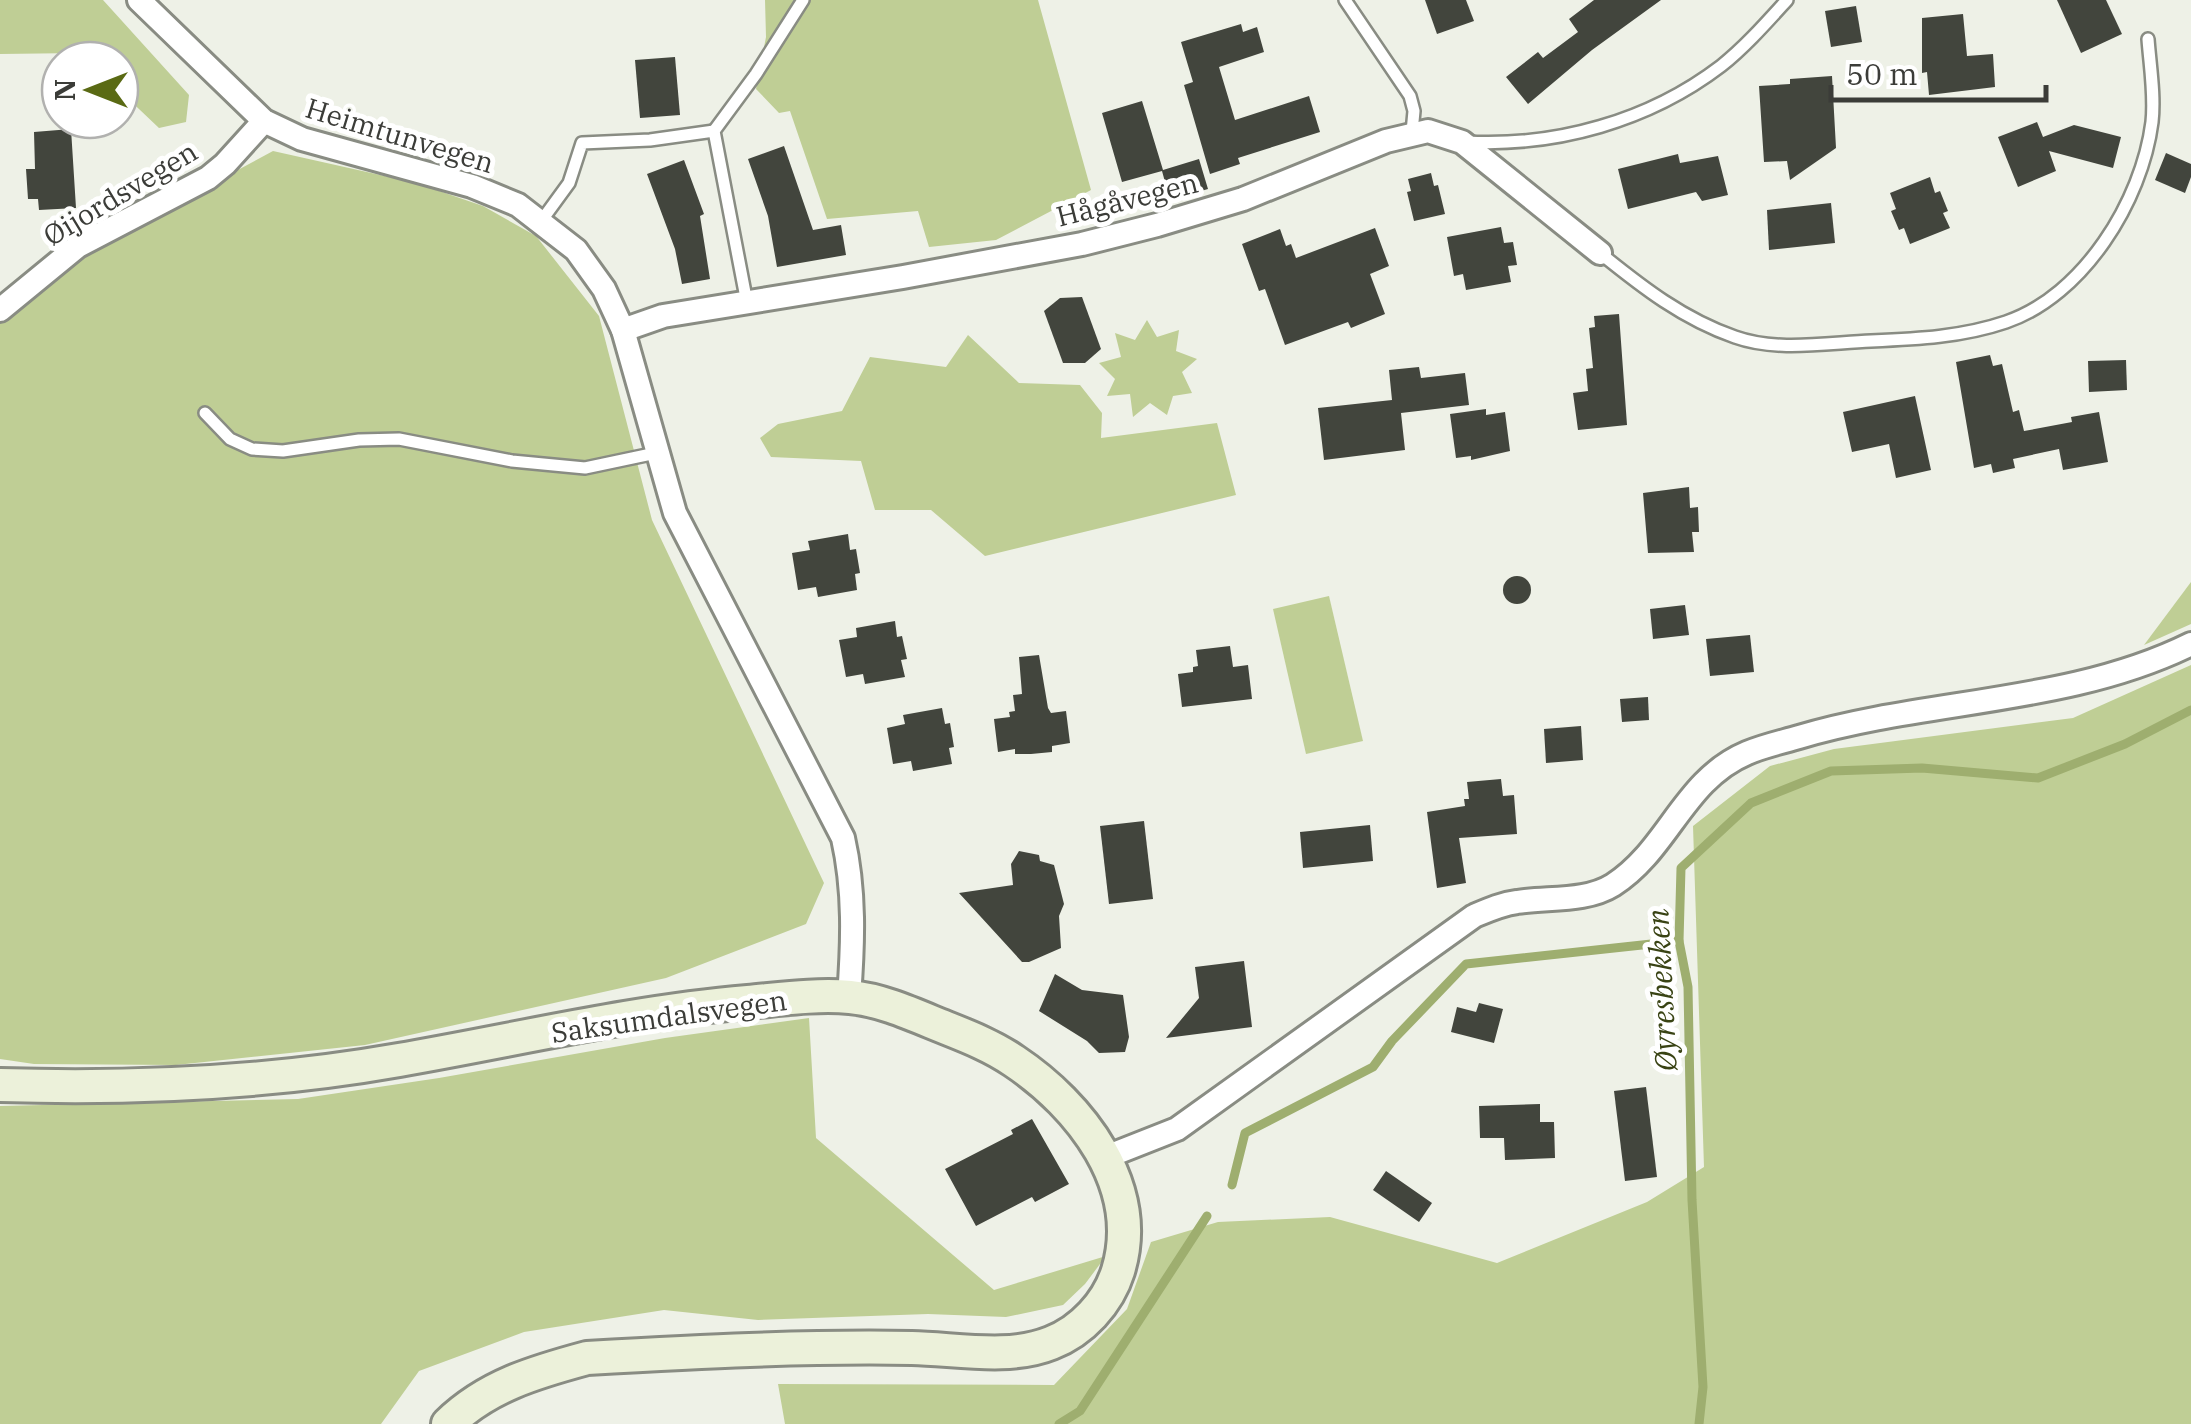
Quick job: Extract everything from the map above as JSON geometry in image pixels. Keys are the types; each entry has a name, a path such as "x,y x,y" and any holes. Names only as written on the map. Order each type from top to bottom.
{"main road":[{"name":"Saksumdalsvegen","path":"0,1085 134,1084 325,1071 707,1006 849,997 900,1009 1010,1058 1070,1108 1106,1157 1122,1208 1121,1262 1100,1307 1054,1343 1004,1352 910,1348 587,1358 496,1388 464,1408 448,1424"}],"street":[{"name":"Heimtunvegen","path":"139,0 264,121 302,139 472,186 518,205 576,250 604,290 622,330 675,513 843,838 853,902 849,997"},
{"name":"Øijordsvegen","path":"0,310 78,246 208,178 264,121"},
{"path":"1412,132 1428,131 1462,142 1600,253"},
{"name":"Hågåvegen","path":"622,330 663,316 1082,244 1243,198 1412,132"},
{"path":"1106,1157 1177,1129 1474,916 1496,906 1589,895 1609,888 1642,860 1698,785 1748,752 1840,725 2130,670 2191,644"}],"lane":[{"path":"542,220 569,183 582,143 650,140 714,131 756,74 802,0"},
{"path":"1344,0 1410,96 1414,111 1412,132"},
{"path":"1462,142 1526,143 1586,131 1621,119 1681,92 1724,64 1787,0"},
{"path":"1600,253 1654,296 1700,324 1760,345 1944,336 2008,321 2036,308 2096,257 2132,188 2146,153 2152,120 2148,39"},
{"path":"714,131 747,303"},
{"path":"204,413 230,440 252,449 283,451 360,440 400,439 512,461 585,468 656,453"}],"green space":[{"path":"0,0 103,0 139,40 40,40 40,54 0,54"},
{"path":"765,0 1038,0 1091,190 996,240 929,247 918,211 827,219 790,111 779,113 756,89 766,37"},
{"path":"140,41 189,95 186,122 159,128 140,110"},
{"path":"273,151 416,183 483,206 536,236 599,316 652,520 824,883 806,924 666,978 365,1045 176,1065 34,1064 0,1059 0,322 85,252"},
{"path":"1147,320 1157,337 1179,330 1176,351 1197,359 1182,372 1192,393 1173,396 1167,415 1150,403 1133,417 1130,394 1107,396 1115,379 1099,363 1121,357 1115,333 1135,340"},
{"path":"968,335 1019,383 1080,385 1102,413 1101,438 1217,423 1236,495 985,556 931,510 875,510 861,461 771,457 760,438 778,424 842,411 870,357 946,367"},
{"path":"2191,582 2191,624 2144,645"},
{"path":"1329,596 1363,741 1306,754 1273,609"},
{"path":"2191,665 2191,1424 785,1424 778,1384 1054,1385 1127,1309 1151,1242 1218,1222 1330,1217 1497,1263 1647,1202 1704,1167 1693,826 1770,766 1834,749 2073,718"},
{"path":"809,1018 816,1138 994,1290 1106,1256 1085,1284 1063,1305 1006,1317 928,1314 758,1320 664,1310 524,1332 419,1371 381,1424 0,1424 0,1106 298,1099"}],"building":[{"path":"1425,0 1466,0 1474,21 1437,34"},
{"path":"1594,0 1661,0 1592,50 1528,104 1506,77 1538,52 1543,58 1578,32 1569,19"},
{"path":"2057,0 2106,0 2122,34 2081,53"},
{"path":"1856,6 1862,42 1831,47 1825,11"},
{"path":"1963,14 1967,56 1993,54 1995,87 1929,95 1927,72 1922,73 1922,18"},
{"path":"1241,24 1243,32 1257,27 1264,52 1219,67 1235,120 1309,96 1320,132 1238,158 1240,164 1210,174 1184,85 1193,82 1181,42"},
{"path":"675,57 680,115 640,118 635,60"},
{"path":"1832,76 1836,148 1790,180 1787,161 1764,162 1759,86"},
{"path":"1142,101 1163,170 1199,159 1208,189 1170,200 1162,171 1122,182 1102,113"},
{"path":"2037,122 2043,137 2074,125 2121,137 2113,168 2049,151 2056,171 2018,187 1998,137"},
{"path":"34,132 40,132 40,140 72,140 76,208 39,210 38,199 28,199 26,169 35,169"},
{"path":"784,146 813,230 841,225 846,255 777,267 768,216 748,159"},
{"path":"2166,153 2191,164 2185,193 2155,180"},
{"path":"1678,154 1680,163 1718,156 1728,195 1702,201 1696,192 1628,209 1618,169"},
{"path":"684,160 704,214 700,216 710,279 682,284 675,249 647,174"},
{"path":"1431,173 1445,214 1414,221 1408,179"},
{"path":"1930,177 1935,193 1940,191 1948,211 1943,213 1950,228 1910,244 1891,211 1896,209 1890,193"},
{"path":"1831,203 1835,243 1769,250 1767,210"},
{"path":"1501,227 1504,243 1513,242 1517,265 1508,266 1511,282 1466,290 1463,274 1454,276 1447,237"},
{"path":"1375,228 1389,266 1370,274 1385,314 1351,328 1348,322 1285,345 1265,289 1259,291 1242,244 1280,229 1296,258"},
{"path":"1082,297 1101,349 1085,363 1063,363 1044,311 1060,298"},
{"path":"1619,314 1627,425 1578,430 1573,393 1588,391 1586,369 1593,368 1589,328 1595,327 1594,316"},
{"path":"1990,355 1993,366 2002,364 2013,412 2019,410 2024,431 2072,422 2071,417 2099,412 2108,462 2063,470 2059,449 2013,459 2015,468 1993,473 1991,464 1974,468 1956,362"},
{"path":"2126,360 2127,390 2089,392 2088,361"},
{"path":"1419,367 1421,378 1465,373 1469,405 1401,413 1405,450 1324,460 1318,408 1392,400 1389,370"},
{"path":"1915,396 1931,470 1896,478 1889,444 1852,452 1843,412"},
{"path":"1486,409 1486,415 1505,412 1510,451 1471,460 1471,456 1456,458 1450,414"},
{"path":"1689,487 1690,508 1698,507 1699,532 1692,532 1694,552 1648,553 1643,493"},
{"path":"848,534 850,550 856,549 860,573 855,574 857,590 818,597 816,587 798,590 792,553 810,550 808,541"},
{"path":"1517,576 1527,580 1531,590 1527,600 1517,604 1507,600 1503,590 1507,580"},
{"path":"1685,605 1689,635 1653,639 1650,609"},
{"path":"895,621 907,659 901,660 905,677 865,684 863,674 846,677 839,640 857,637 856,628"},
{"path":"1750,635 1754,672 1710,676 1706,639"},
{"path":"1230,646 1233,667 1248,665 1252,699 1182,707 1178,674 1193,672 1193,667 1198,666 1196,650"},
{"path":"1039,655 1048,708 1051,713 1066,711 1070,743 1052,746 1052,752 998,752 994,719 1010,717 1009,712 1015,711 1013,695 1022,694 1019,657"},
{"path":"1648,697 1649,720 1622,722 1620,699"},
{"path":"942,708 945,724 950,723 952,764 913,771 911,761 893,764 887,728 905,724 903,715"},
{"path":"1581,726 1583,760 1546,763 1544,729"},
{"path":"1501,779 1503,796 1514,795 1517,834 1459,838 1466,883 1437,888 1427,812 1465,806 1464,799 1469,799 1467,782"},
{"path":"1144,821 1153,899 1109,904 1100,826"},
{"path":"1370,825 1373,861 1303,868 1300,832"},
{"path":"1019,851 1039,855 1040,861 1054,865 1064,904 1059,916 1061,948 1029,962 1022,962 959,893 1013,885 1011,864"},
{"path":"1244,961 1252,1027 1166,1038 1199,998 1195,967"},
{"path":"1055,974 1082,990 1123,995 1129,1037 1125,1052 1099,1053 1039,1011"},
{"path":"1479,1003 1503,1009 1494,1043 1451,1032 1457,1007 1476,1012"},
{"path":"1646,1087 1657,1177 1625,1181 1614,1091"},
{"path":"1540,1104 1540,1122 1554,1122 1555,1158 1505,1160 1504,1138 1480,1138 1479,1106"},
{"path":"1032,1119 1069,1184 1035,1202 1032,1197 976,1226 945,1169 1013,1134 1011,1130"},
{"path":"1386,1171 1432,1203 1419,1222 1373,1190"}],"waterway":[{"name":"Øyresbekken","path":"1699,1424 1703,1387 1692,1200 1688,987 1679,941 1681,868 1751,803 1831,771 1922,768 2038,778 2125,744 2191,710"},
{"path":"1232,1185 1245,1133 1373,1067 1392,1041 1466,964 1679,941"},
{"path":"1059,1424 1080,1411 1207,1216"}]}
